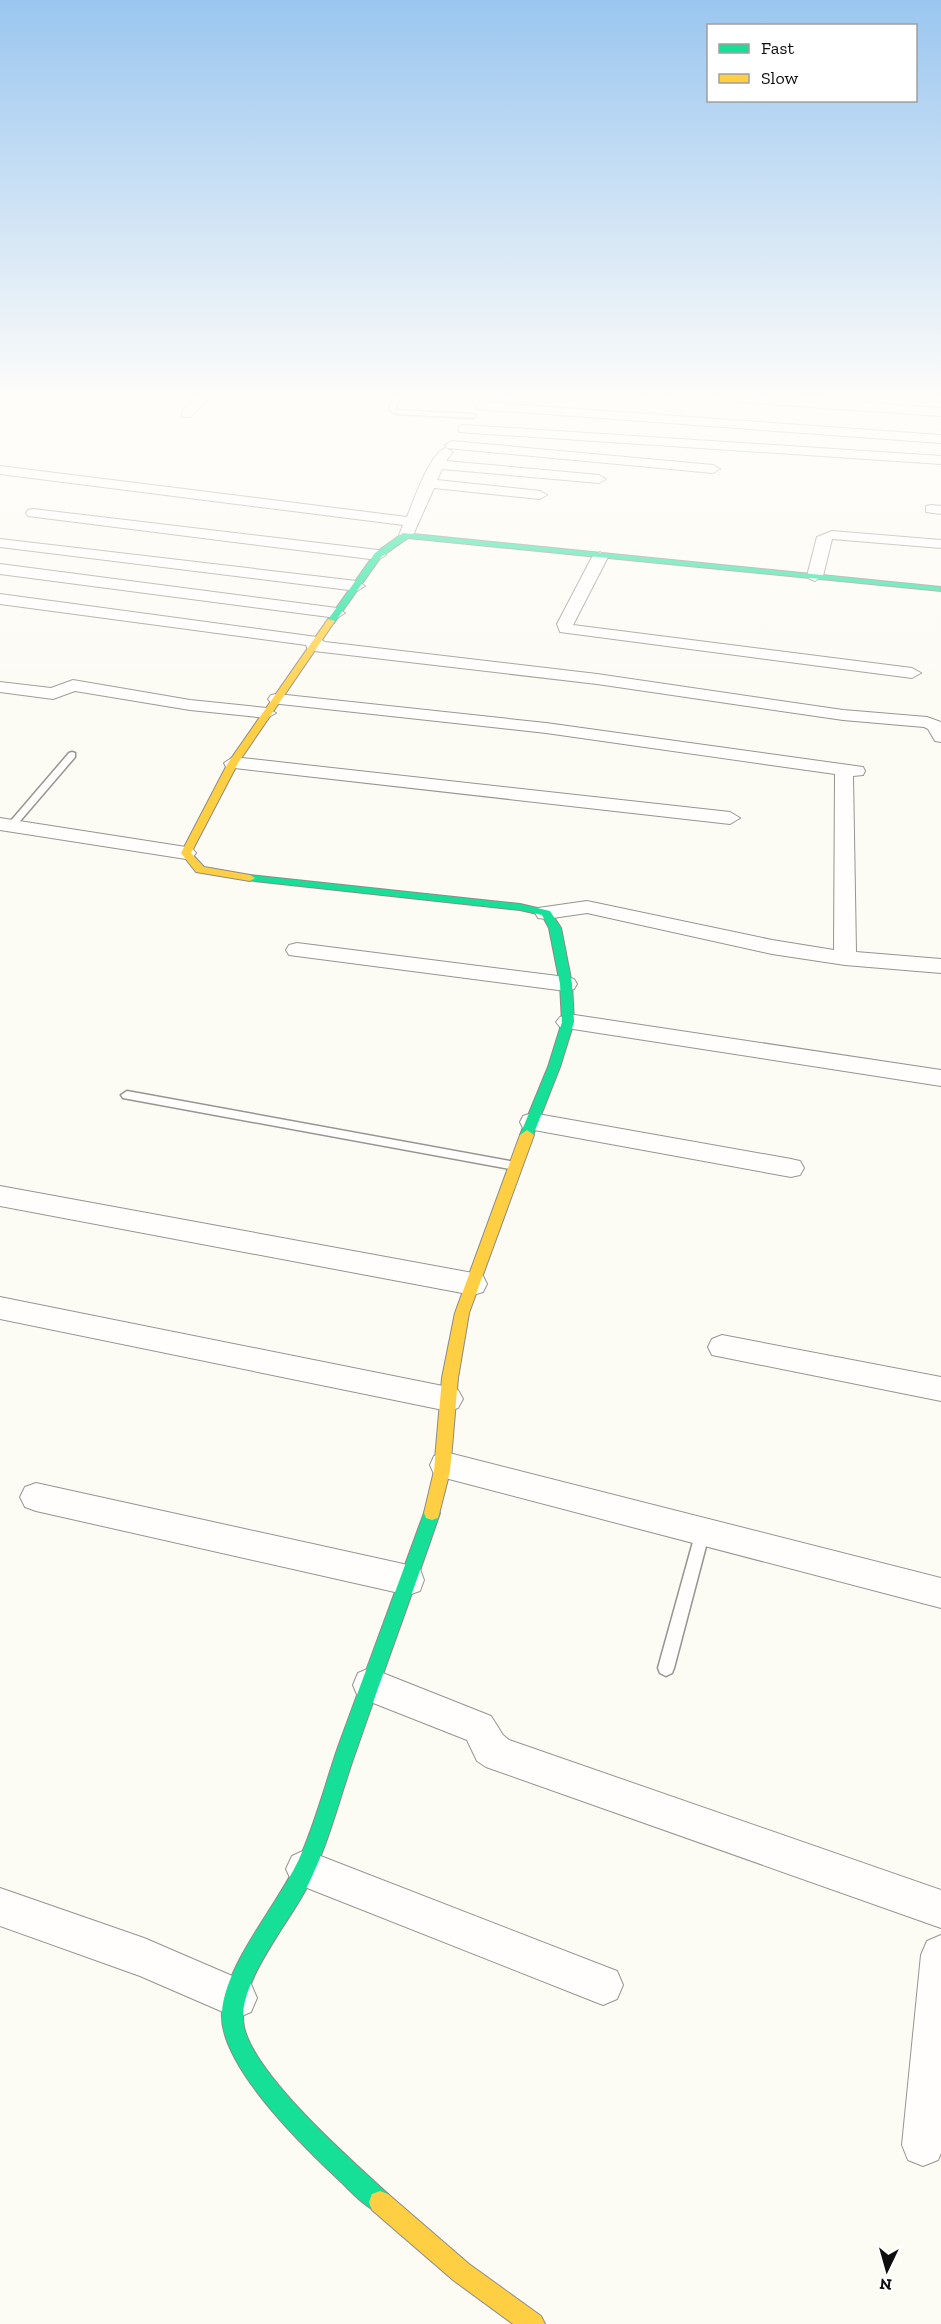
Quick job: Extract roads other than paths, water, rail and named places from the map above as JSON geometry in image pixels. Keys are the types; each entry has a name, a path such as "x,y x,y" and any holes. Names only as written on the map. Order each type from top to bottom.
{"street":[{"path":"245,505 600,557 941,589"},
{"path":"186,853 233,763 378,555 408,529 418,505"},
{"path":"33,513 378,555"},
{"path":"815,576 824,537 832,535 941,544"},
{"path":"0,543 357,586"},
{"path":"600,557 566,624 566,629 912,673"},
{"path":"0,569 337,613"},
{"path":"0,599 316,644 597,679 843,715 927,722 936,726 941,737"},
{"path":"0,687 53,694 73,685 190,705 272,706 546,728 850,770 845,958"},
{"path":"233,763 730,818"},
{"path":"6,825 186,853 200,870 213,874 520,907 546,914 587,906 713,935 845,958 941,966"},
{"path":"533,2324 509,2310 420,2238 314,2139 259,2076 240,2047 233,2025 237,1998 246,1972 305,1869 435,1505 445,1465 448,1399 455,1342 473,1284 515,1166 554,1067 568,1022 566,984 554,923 546,914"},
{"path":"297,950 566,984"},
{"path":"568,1022 941,1078"},
{"path":"532,1122 791,1168"},
{"path":"0,1196 473,1284"},
{"path":"0,1308 448,1399"},
{"path":"722,1347 941,1389"},
{"path":"445,1465 941,1593"},
{"path":"36,1497 408,1580"},
{"path":"370,1685 479,1728 490,1748 499,1754 941,1909"},
{"path":"305,1869 603,1985"},
{"path":"0,1907 144,1958 237,1998"},
{"path":"923,2145 941,1955"}],"lane":[{"path":"6,825 72,754"},
{"path":"127,1095 515,1166"},
{"path":"666,1668 703,1532"}]}
